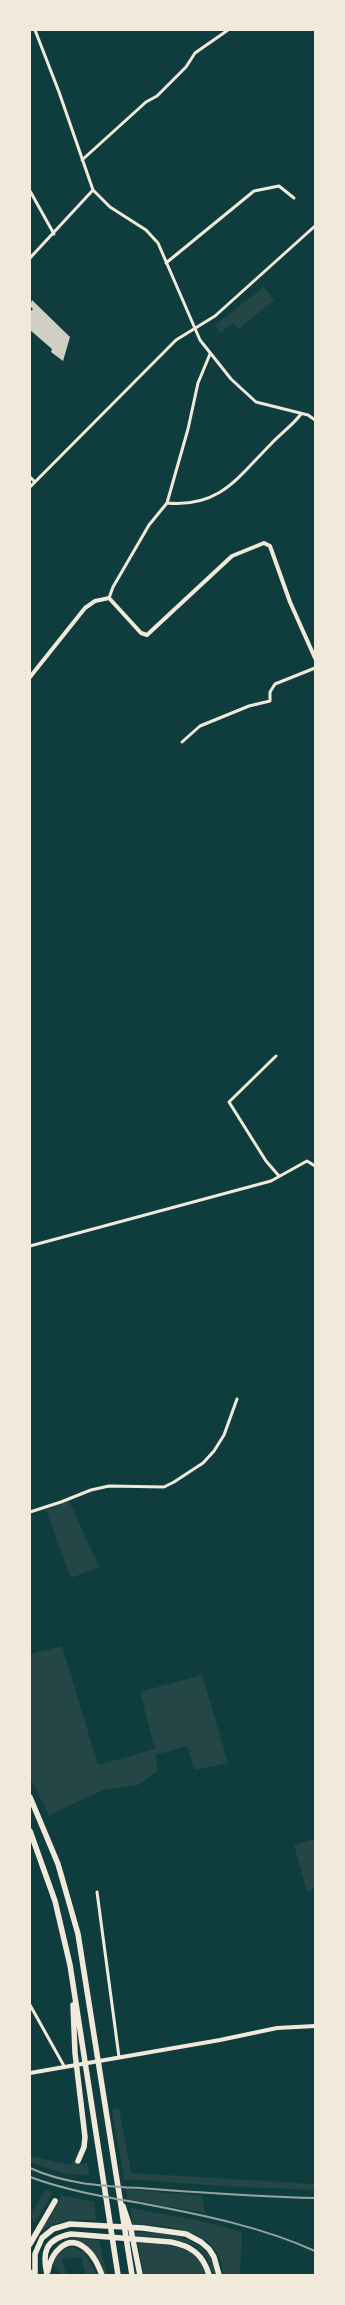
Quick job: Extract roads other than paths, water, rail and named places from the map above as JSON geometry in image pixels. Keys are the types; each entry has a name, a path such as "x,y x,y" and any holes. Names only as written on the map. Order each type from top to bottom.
{"highway":[{"path":"30,1797 58,1864 78,1934 132,2275"},
{"path":"30,1831 55,1901 66,1944 118,2275"},
{"path":"73,1987 75,2053 85,2137 84,2147 78,2161"},
{"path":"119,2195 131,2230 140,2275"},
{"path":"30,2244 55,2201"},
{"path":"35,2275 35,2254 40,2242 47,2233 70,2224 90,2224 180,2232 201,2242 214,2257 219,2275"},
{"path":"47,2275 44,2254 53,2241 71,2234 171,2242 192,2248 203,2259 209,2275"},
{"path":"47,2275 54,2252 69,2244 79,2244 88,2251 96,2262 102,2275"}],"street":[{"path":"35,30 60,92 93,190 110,207 153,236 195,330 210,354 252,399 268,406 301,414 315,420"},
{"path":"82,160 146,102 157,96 186,67 195,53 228,30"},
{"path":"166,263 254,191 279,186 294,198"},
{"path":"30,258 54,234 93,190"},
{"path":"30,192 54,234"},
{"path":"30,487 176,340 195,330 215,316 315,226"},
{"path":"30,677 86,608 95,602 109,598 149,525 167,503 188,429 198,383 210,354"},
{"path":"167,503 184,504 203,500 224,491 250,467 301,414"},
{"path":"30,477 35,482"},
{"path":"109,598 141,633 147,635 232,556 264,544 270,546 315,658"},
{"path":"182,742 200,726 248,706 270,701 270,692 275,684 315,668"},
{"path":"276,1056 229,1102 266,1161 279,1176"},
{"path":"30,1246 271,1181 307,1161 315,1166"},
{"path":"30,1512 91,1490 109,1486 164,1487 174,1482 203,1463 214,1451 224,1435 237,1399"},
{"path":"97,1892 119,2057"},
{"path":"30,2005 64,2066"},
{"path":"30,2073 277,2028 315,2026"}],"railway":[{"path":"30,2168 45,2174 75,2182 106,2186 234,2195 315,2198"},
{"path":"30,2177 87,2193 189,2213 253,2228 315,2251"}]}
